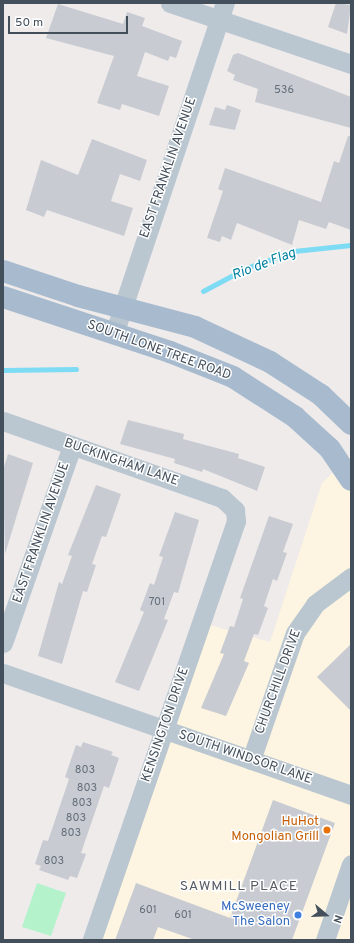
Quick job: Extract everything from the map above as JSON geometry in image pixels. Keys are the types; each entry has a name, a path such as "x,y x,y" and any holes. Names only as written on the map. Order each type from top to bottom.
{"main road":[{"name":"SOUTH LONE TREE ROAD","path":"3,271 123,308 195,327 270,362 321,395 351,424"},
{"name":"SOUTH LONE TREE ROAD","path":"3,297 114,334 234,377 295,417 330,448 351,480"}],"street":[{"path":"170,3 223,11 351,64"},
{"name":"EAST FRANKLIN AVENUE","path":"114,334 223,11"},
{"name":"BUCKINGHAM LANE","path":"3,421 222,498 235,510"},
{"name":"EAST FRANKLIN AVENUE","path":"3,643 72,446"},
{"name":"KENSINGTON DRIVE","path":"92,940 236,521 235,510"},
{"name":"CHURCHILL DRIVE","path":"251,760 295,633 315,604 351,577"},
{"name":"SOUTH WINDSOR LANE","path":"3,673 351,795"},
{"path":"325,940 351,864"}],"shaded area":[{"path":"351,455 351,940 99,940 206,624 270,642 322,483"}],"green space":[{"path":"37,883 66,893 51,936 22,927"}],"building":[{"path":"336,3 351,5 347,34 328,27"},
{"path":"58,4 123,24 127,12 145,18 142,26 182,41 176,58 170,56 168,61 145,52 137,76 169,86 159,116 122,104 120,110 97,103 114,56 46,38"},
{"path":"238,53 351,97 351,128 255,102 258,89 233,80 235,75 227,71 233,55"},
{"path":"227,105 241,110 235,130 209,125 215,107 225,110"},
{"path":"348,136 351,136 351,230 329,222 326,229 299,220 292,245 237,223 231,240 222,236 220,242 207,238 223,191 218,189 225,168 321,202 334,161 339,163"},
{"path":"92,139 147,160 140,181 120,174 111,201 133,208 124,236 47,210 44,217 26,210 41,160 78,175"},
{"path":"128,420 184,434 183,439 239,454 238,458 265,467 257,491 203,469 202,472 174,463 175,459 120,444"},
{"path":"8,454 33,463 5,554 3,470"},
{"path":"96,485 121,494 106,537 102,536 92,564 96,565 87,592 83,591 62,664 38,656 59,582 62,584 72,556 68,555"},
{"path":"175,512 199,520 178,593 174,592 164,619 168,620 139,691 115,682 144,612 140,610 150,583 154,585 163,557 159,556"},
{"path":"269,516 293,524 283,552 287,553 277,581 273,579 264,606 268,608 258,635 254,634 244,661 249,663 226,716 201,708 224,654 220,653 230,626 234,627 243,599 240,598"},
{"path":"351,644 351,711 317,677"},
{"path":"83,742 113,752 111,755 119,758 109,788 104,786 81,853 86,854 77,878 70,876 68,880 39,870 41,866 35,864 43,840 48,841 69,779 65,777 76,745 81,747"},
{"path":"273,800 335,823 292,940 195,940 158,927 153,940 115,940 136,883 230,918"}],"waterway":[{"name":"Rio de Flag","path":"203,291 246,268 294,251 351,245"},
{"name":"Rio de Flag","path":"3,370 76,369"}],"place":[{"name":"HuHot Mongolian Grill","path":"327,830"},
{"name":"McSweeney The Salon","path":"298,915"}],"district":[{"name":"SAWMILL PLACE","path":"239,887"}]}
